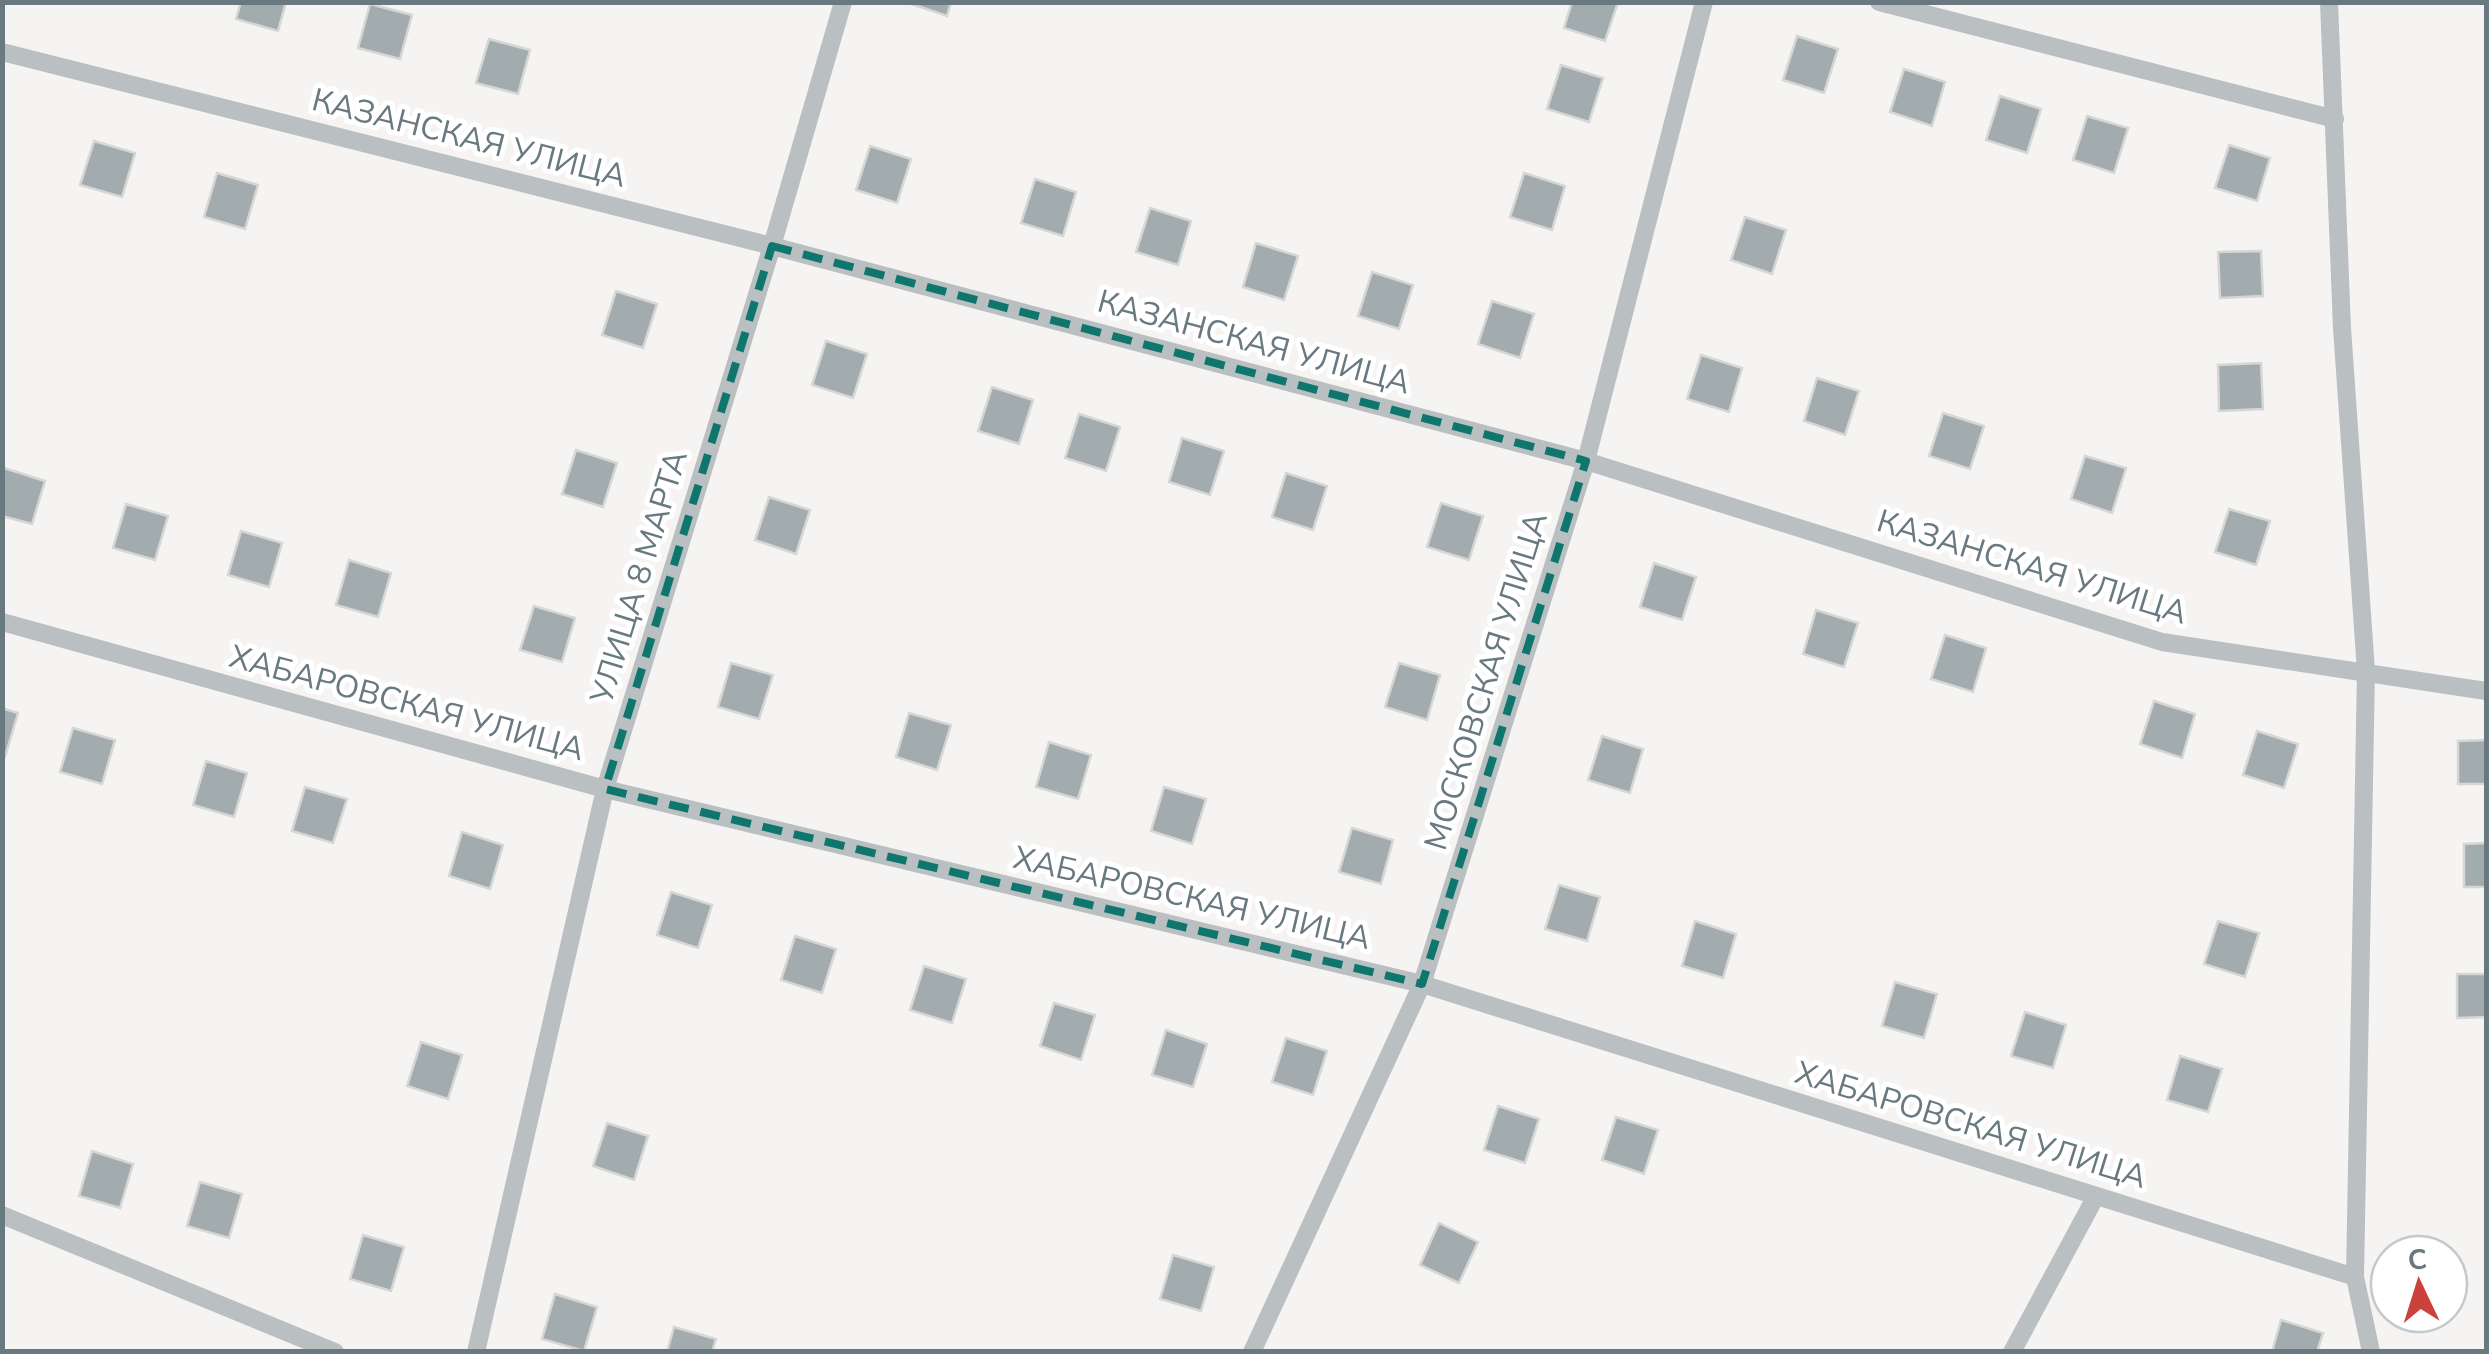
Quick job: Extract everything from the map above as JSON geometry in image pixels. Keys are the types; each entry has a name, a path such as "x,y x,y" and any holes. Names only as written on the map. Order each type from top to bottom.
{"street":[{"name":"УЛИЦА 8 МАРТА","path":"476,1352 605,789 843,2"},
{"name":"МОСКОВСКАЯ УЛИЦА","path":"1252,1352 1422,984 1586,461 1704,2"},
{"path":"1880,2 2335,119"},
{"path":"2330,2 2342,328 2366,671 2355,1277 2371,1352"},
{"name":"КАЗАНСКАЯ УЛИЦА","path":"2,52 772,246 1586,461 2162,642 2486,690"},
{"name":"ХАБАРОВСКАЯ УЛИЦА","path":"2,622 605,789 1422,984 2355,1277"},
{"path":"2012,1352 2096,1196"},
{"path":"2,1215 335,1352"}],"highlighted area":[{"path":"772,246 1586,461 1422,984 605,789"}],"building":[{"path":"241,2 286,2 278,31 236,19"},
{"path":"906,2 951,2 947,16"},
{"path":"1572,2 1618,2 1605,41 1564,28"},
{"path":"370,4 412,15 400,59 358,48"},
{"path":"1797,36 1838,49 1824,93 1783,80"},
{"path":"489,39 530,50 518,94 476,83"},
{"path":"1561,65 1603,78 1589,122 1547,109"},
{"path":"1904,69 1945,82 1932,126 1890,112"},
{"path":"2000,96 2041,109 2027,153 1986,140"},
{"path":"2087,116 2128,128 2114,173 2073,160"},
{"path":"94,141 135,153 122,197 80,185"},
{"path":"2229,145 2270,158 2257,201 2215,188"},
{"path":"870,146 911,159 897,203 856,190"},
{"path":"217,173 258,185 245,229 204,217"},
{"path":"1524,173 1565,186 1552,230 1510,217"},
{"path":"1035,179 1076,192 1063,236 1021,223"},
{"path":"1150,208 1191,221 1178,265 1136,252"},
{"path":"1745,217 1786,230 1772,274 1731,260"},
{"path":"1256,243 1298,256 1284,300 1243,287"},
{"path":"2261,251 2263,296 2220,298 2218,252"},
{"path":"1372,272 1413,285 1399,329 1358,316"},
{"path":"616,291 657,304 643,348 602,335"},
{"path":"1492,301 1534,314 1520,358 1478,344"},
{"path":"826,341 867,354 853,398 812,385"},
{"path":"1701,355 1742,368 1729,412 1687,399"},
{"path":"2261,363 2263,409 2219,411 2218,365"},
{"path":"1817,378 1859,391 1845,435 1804,421"},
{"path":"992,387 1033,400 1019,444 978,431"},
{"path":"1943,413 1984,426 1970,469 1929,456"},
{"path":"1079,414 1120,427 1106,471 1065,458"},
{"path":"1182,438 1224,451 1210,495 1169,482"},
{"path":"576,450 617,463 603,507 562,494"},
{"path":"2085,456 2126,468 2112,513 2071,499"},
{"path":"4,468 45,481 32,524 2,516"},
{"path":"1286,473 1327,486 1313,530 1272,517"},
{"path":"769,497 810,510 796,554 755,540"},
{"path":"1441,503 1483,516 1469,560 1427,547"},
{"path":"126,504 168,516 155,560 113,548"},
{"path":"2229,509 2270,521 2256,565 2215,552"},
{"path":"241,531 282,543 269,587 228,575"},
{"path":"349,560 391,573 378,617 336,605"},
{"path":"1654,563 1696,577 1682,620 1640,607"},
{"path":"534,606 575,618 562,662 520,650"},
{"path":"1816,610 1858,623 1844,667 1803,654"},
{"path":"1945,635 1986,648 1973,692 1931,679"},
{"path":"731,663 773,675 759,719 718,707"},
{"path":"1399,663 1440,675 1427,720 1385,707"},
{"path":"2154,701 2195,714 2182,758 2140,744"},
{"path":"2,708 18,713 5,757 2,756"},
{"path":"909,713 951,725 937,770 896,757"},
{"path":"73,728 115,740 102,784 60,772"},
{"path":"2257,731 2298,744 2284,788 2243,775"},
{"path":"1602,736 1643,749 1630,793 1588,780"},
{"path":"2486,740 2486,784 2458,784 2458,741"},
{"path":"1049,742 1091,755 1078,799 1036,787"},
{"path":"206,761 247,773 234,817 193,805"},
{"path":"305,787 347,799 333,843 292,831"},
{"path":"1164,787 1206,799 1192,844 1151,831"},
{"path":"1352,828 1393,840 1381,884 1339,872"},
{"path":"462,832 503,845 490,889 449,876"},
{"path":"2486,843 2486,887 2464,887 2464,844"},
{"path":"1559,885 1600,897 1587,941 1545,929"},
{"path":"671,892 712,905 698,948 657,935"},
{"path":"1695,921 1736,934 1723,978 1682,966"},
{"path":"2218,921 2259,933 2245,977 2204,964"},
{"path":"795,936 836,949 822,993 781,980"},
{"path":"924,966 966,979 952,1023 910,1010"},
{"path":"2457,974 2486,974 2486,1017 2457,1018"},
{"path":"1895,982 1937,994 1924,1038 1882,1026"},
{"path":"1054,1003 1095,1015 1081,1060 1040,1046"},
{"path":"2025,1012 2066,1025 2053,1068 2011,1056"},
{"path":"1166,1030 1207,1044 1193,1087 1152,1075"},
{"path":"1286,1038 1327,1051 1313,1095 1272,1082"},
{"path":"421,1042 462,1055 448,1099 407,1086"},
{"path":"2180,1056 2222,1069 2208,1112 2167,1100"},
{"path":"1498,1106 1539,1119 1525,1163 1484,1150"},
{"path":"1616,1117 1658,1130 1644,1174 1602,1160"},
{"path":"607,1123 648,1136 634,1180 593,1166"},
{"path":"92,1151 133,1164 120,1208 79,1196"},
{"path":"200,1182 242,1194 229,1238 187,1226"},
{"path":"1439,1223 1478,1242 1459,1283 1420,1265"},
{"path":"363,1235 404,1247 391,1291 350,1279"},
{"path":"1173,1255 1214,1267 1201,1311 1160,1299"},
{"path":"555,1294 597,1307 584,1351 542,1339"},
{"path":"2281,1320 2323,1333 2317,1352 2272,1352"},
{"path":"674,1327 716,1339 712,1352 667,1352"}]}
